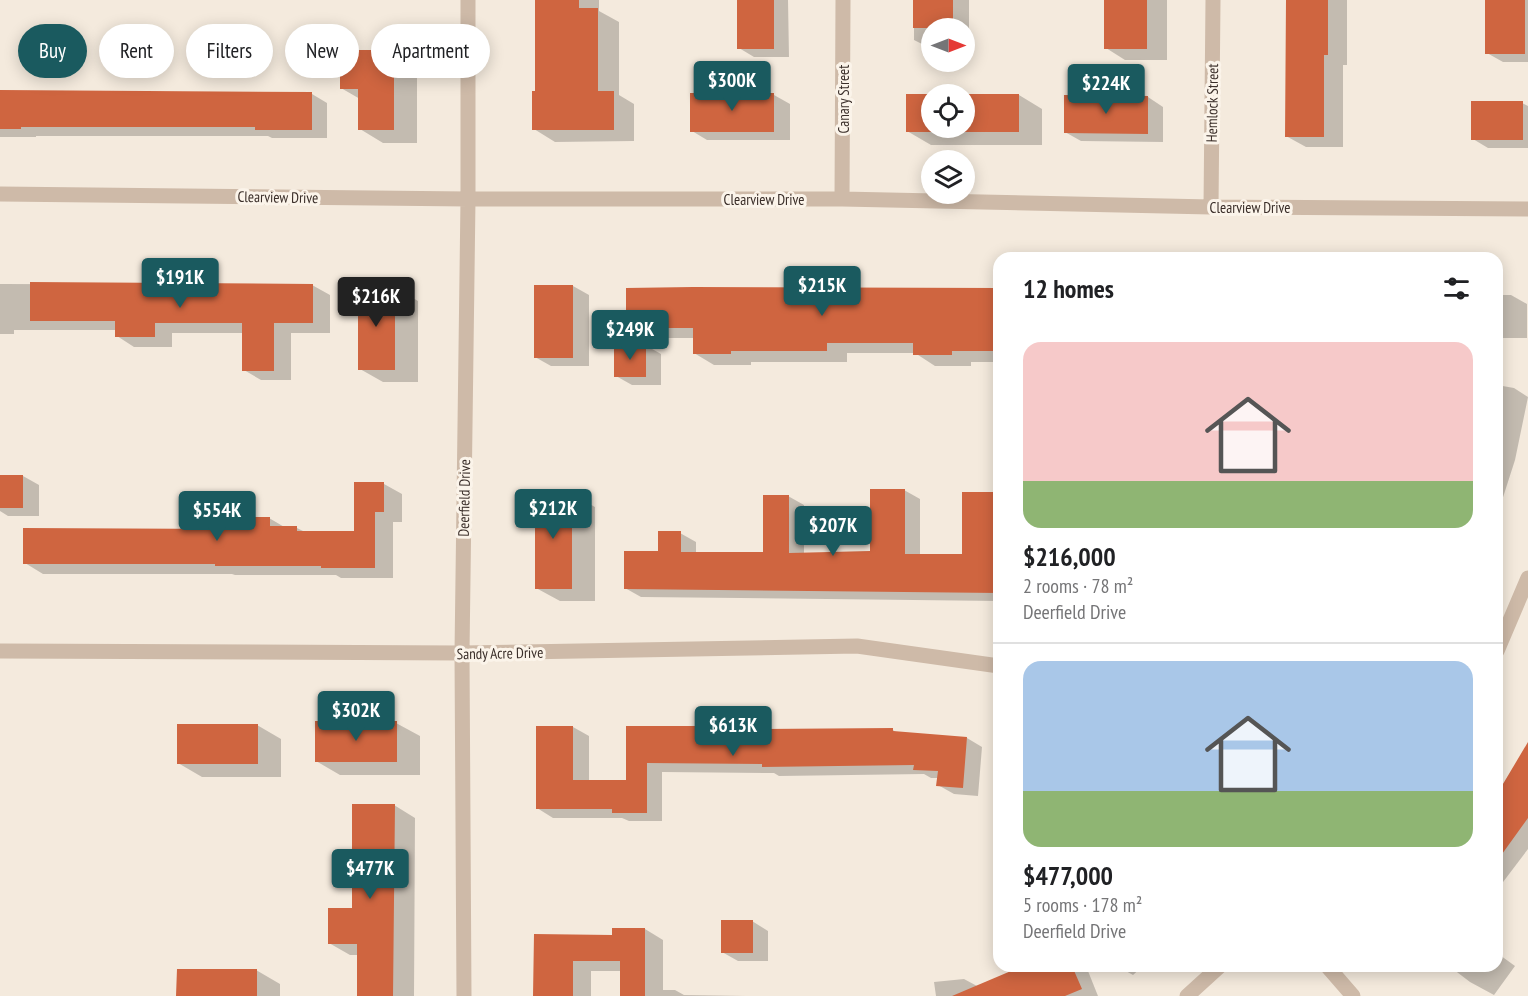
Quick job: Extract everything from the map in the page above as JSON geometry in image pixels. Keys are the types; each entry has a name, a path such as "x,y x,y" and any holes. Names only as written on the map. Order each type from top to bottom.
{"street":[{"name":"Deerfield Drive","path":"464,996 462,653 468,199 468,0"},
{"name":"Canary Street","path":"842,199 843,0"},
{"name":"Hemlock Street","path":"1211,207 1213,0"},
{"name":"Clearview Drive","path":"0,194 468,199 842,199 1211,207 1528,209"},
{"path":"1503,637 1528,578"},
{"name":"Sandy Acre Drive","path":"0,651 462,653 857,646 993,665"},
{"path":"1187,996 1213,972"},
{"path":"1332,972 1353,996"}],"building":[{"path":"535,0 579,0 579,8 598,8 598,91 614,91 614,130 532,130 532,91 535,91"},
{"path":"737,0 774,0 774,49 737,49"},
{"path":"913,0 953,0 953,18 921,18 921,28 913,28"},
{"path":"1104,0 1147,0 1147,49 1104,49"},
{"path":"1286,0 1328,0 1328,55 1324,55 1324,137 1285,137"},
{"path":"1485,0 1525,0 1525,54 1485,54"},
{"path":"359,50 371,50 371,78 394,78 394,130 358,130 358,89 340,89 340,78 359,78"},
{"path":"0,90 312,92 312,130 255,130 255,127 21,127 21,129 0,129"},
{"path":"690,93 774,93 774,132 690,132"},
{"path":"906,94 921,94 921,132 906,132"},
{"path":"975,94 1019,94 1019,132 975,132"},
{"path":"1064,95 1148,96 1148,134 1064,133"},
{"path":"1471,101 1523,101 1523,140 1471,140"},
{"path":"30,282 313,284 313,323 274,323 274,371 242,371 242,323 155,323 155,337 115,337 115,321 30,321"},
{"path":"534,285 573,285 573,358 534,358"},
{"path":"358,286 395,286 395,370 358,370"},
{"path":"626,288 993,288 993,351 952,351 952,355 913,355 913,343 827,343 827,351 731,351 731,354 693,354 693,328 626,328"},
{"path":"614,344 646,344 646,377 614,377"},
{"path":"0,475 23,475 23,508 0,508"},
{"path":"354,482 384,482 384,512 375,512 375,568 215,566 215,564 23,564 23,528 229,529 229,517 270,517 270,526 297,526 297,531 354,531"},
{"path":"870,489 905,489 905,554 962,554 962,492 993,492 993,593 624,589 624,551 658,551 658,531 681,531 681,552 763,552 763,495 789,495 789,553 870,551"},
{"path":"535,492 572,492 572,589 535,589"},
{"path":"315,721 397,721 397,762 315,762"},
{"path":"177,724 258,724 258,764 177,764"},
{"path":"700,724 752,724 752,729 893,728 893,731 967,737 963,788 936,786 938,771 913,770 914,765 762,767 762,764 647,763 647,813 612,813 612,809 536,809 536,726 573,726 573,780 626,780 626,726 700,726"},
{"path":"1528,742 1528,818 1503,853 1503,784"},
{"path":"352,804 395,804 393,996 357,996 357,944 328,944 328,908 352,908"},
{"path":"721,920 753,920 753,953 721,953"},
{"path":"612,928 645,928 645,996 620,996 620,961 573,961 573,996 533,996 534,934 612,935"},
{"path":"177,969 257,969 257,996 176,996"},
{"path":"1009,972 1075,972 1082,989 1065,996 952,996"}]}
